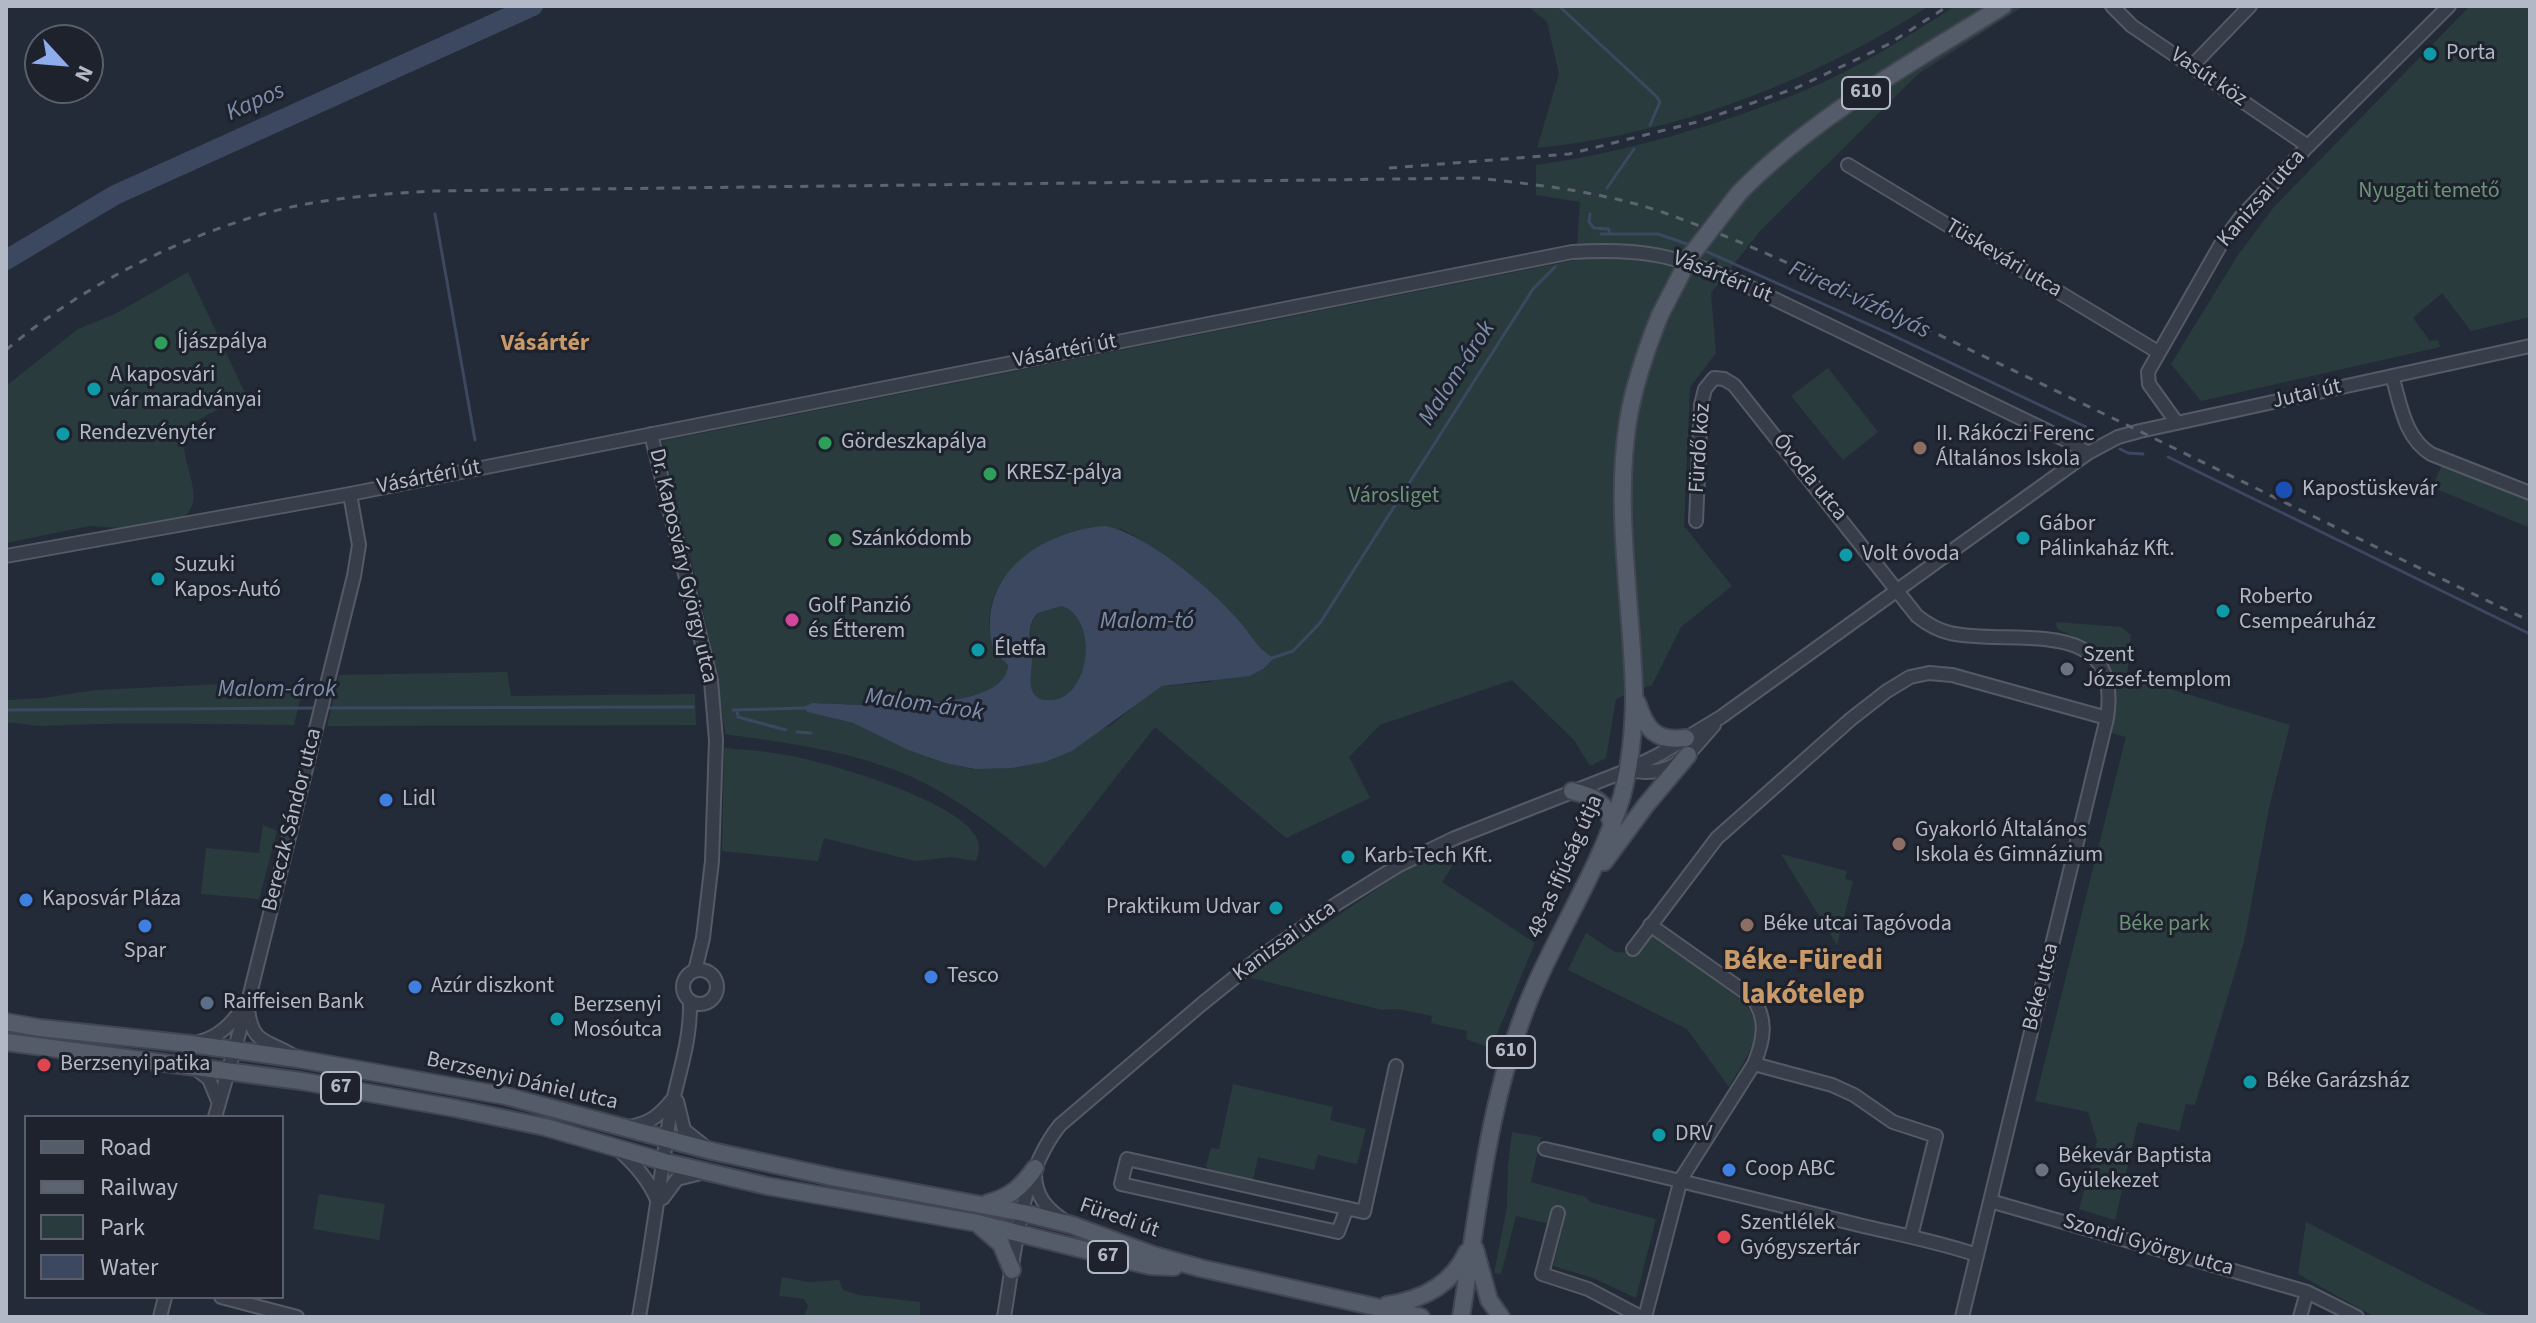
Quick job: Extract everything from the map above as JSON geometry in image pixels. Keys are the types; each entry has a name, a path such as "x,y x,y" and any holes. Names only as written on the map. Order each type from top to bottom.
{"main road":[{"name":"48-as ifjúság útja","path":"1472,1240 1492,1126 1520,1021 1612,826 1628,770 1634,693 1623,504 1625,453 1633,394 1660,315 1691,255 1739,193 1787,148 1837,112 2003,6"},
{"path":"1572,910 1687,746 1665,738 1648,727 1634,693"},
{"path":"1572,791 1596,799 1605,806 1610,813 1612,826"},
{"name":"Berzsenyi Dániel utca","path":"6,1022 299,1059 506,1096 712,1151 1024,1213"},
{"name":"Berzsenyi Dániel utca","path":"6,1042 316,1083 454,1108 545,1127 708,1172 812,1195 1019,1233"},
{"path":"982,1204 1013,1193 1035,1168"},
{"name":"Füredi út","path":"1024,1213 1072,1225 1200,1268 1385,1312"},
{"path":"977,1223 1001,1244 1012,1270"},
{"name":"Füredi út","path":"1019,1233 1150,1266 1200,1268"},
{"path":"1385,1312 1436,1289 1463,1261 1472,1240"},
{"path":"1472,1240 1489,1300 1501,1317"},
{"name":"610","path":"1461,1317 1472,1240"},
{"name":"67","path":"1385,1312 1421,1317"}],"street":[{"name":"Vasút köz","path":"2112,6 2132,26 2308,146"},
{"path":"2192,66 2250,6"},
{"name":"Kanizsai utca","path":"2177,423 2149,384 2148,372 2221,244 2241,217 2308,146 2449,6"},
{"name":"Tüskevári utca","path":"1848,165 2158,352"},
{"name":"Vásártéri út","path":"6,556 350,494 1572,252 1619,249 1671,256 1737,281 2037,425 2088,453"},
{"name":"Jutai út","path":"2088,453 2118,437 2530,346"},
{"path":"2392,376 2409,431 2418,446 2530,493"},
{"name":"Fürdő köz","path":"1696,521 1701,405 1705,389 1714,378"},
{"name":"Óvoda utca","path":"1714,378 1734,385 1897,588"},
{"name":"Dr. Kaposváry György utca","path":"651,434 711,681 715,755 712,861 701,971"},
{"name":"Kanizsai utca","path":"1004,1317 1019,1233 1035,1168 1047,1142 1060,1125 1126,1067 1259,958 1399,865 1455,838 1628,770 1655,773 1721,717 2088,453"},
{"name":"Bereczk Sándor utca","path":"217,1110 248,1002 354,576 359,545 350,494"},
{"name":"Béke utca","path":"1897,588 1917,616 1937,629 1971,636 2049,638 2070,642 2087,652 2100,665 2108,683 2110,698 1962,1317"},
{"path":"1633,949 1717,838 1851,719 1910,677 1929,673 1952,675 2107,718"},
{"path":"1558,1213 1542,1274 1588,1289 1643,1317 1681,1179 1760,1050 1763,1021 1752,997 1650,925"},
{"path":"701,971 714,978 716,991 712,999 696,1002 684,993 683,985 689,975 701,971"},
{"path":"191,1044 212,1039 230,1024 248,1002"},
{"path":"248,1002 250,1026 256,1037 299,1059"},
{"path":"639,1317 667,1139 696,1002"},
{"path":"1754,1064 1832,1085 1854,1095 1906,1129 1936,1136 1911,1236"},
{"path":"192,1066 209,1079 217,1110"},
{"path":"1347,1208 1338,1232 1121,1184 1127,1159 1195,1174 1347,1208 1364,1212 1396,1066"},
{"path":"622,1127 651,1121 661,1114 676,1094"},
{"path":"676,1094 679,1119 684,1130 712,1151"},
{"path":"617,1148 651,1184 659,1204"},
{"path":"1545,1149 1943,1243 1977,1255"},
{"path":"1035,1168 1035,1187 1042,1202 1072,1225"},
{"path":"659,1204 683,1175 708,1172"},
{"path":"1190,1199 1195,1174"},
{"name":"Szondi György utca","path":"1990,1201 2307,1292 2357,1317"},
{"path":"2300,1317 2307,1292"},
{"path":"229,1299 297,1317"}],"green space":[{"path":"1528,6 1929,6 1838,58 1741,100 1640,131 1537,148 1559,74 1547,22"},
{"name":"Városliget","path":"1955,6 2024,6 1918,74 1760,231 1711,293 1716,353 1690,387 1684,526 1732,586 1681,627 1652,685 1616,699 1606,758 1590,766 1574,740 1512,680 1380,725 1349,757 1370,798 1286,838 1155,727 1045,868 965,807 912,777 844,754 725,734 706,623 662,441 1576,260 1580,202 1536,195 1536,165 1636,145 1770,104 1841,74","holes":["1121,529 1144,541 1202,587 1233,617 1262,652 1210,682 1162,686 1110,726 975,769 945,763 908,750 853,723 807,712 812,703 923,704 982,693 1000,681 1008,665 995,646 990,627 991,608 997,590 1008,573 1040,545 1060,536"]},
{"name":"Nyugati temető","path":"2470,6 2530,6 2530,317 2471,331 2442,293 2413,318 2430,341 2438,340 2440,347 2201,401 2171,364 2236,258 2274,207"},
{"path":"188,272 247,397 206,416 187,431 185,451 194,498 191,508 185,516 123,528 89,526 6,543 6,386 78,329 115,314"},
{"path":"1828,368 1878,432 1843,460 1791,396"},
{"path":"2445,459 2530,493 2530,528 2432,487"},
{"path":"1062,606 1074,614 1082,627 1085,660 1073,689 1061,698 1047,700 1038,698 1031,687 1030,629 1039,613"},
{"name":"Béke park","path":"2056,622 2121,627 2131,635 2127,676 2290,725 2270,803 2244,942 2195,1105 2186,1104 2179,1131 2138,1122 2115,1220 2079,1209 2097,1141 2088,1112 2035,1101 2126,737 2108,732 2116,695 2112,671 2089,645 2057,629"},
{"path":"507,672 511,696 695,694 696,725 327,726 339,675"},
{"path":"223,684 240,693 302,692 294,725 42,726 6,723 6,700 96,690"},
{"path":"724,748 805,759 859,774 918,797 964,823 979,843 976,861 951,857 915,861 824,838 818,861 722,851"},
{"path":"263,825 277,831 259,899 201,894 206,848 259,853"},
{"path":"1444,849 1458,857 1442,882 1535,943 1491,1048 1466,1039 1467,1031 1431,1023 1432,1016 1398,1009 1382,1010 1248,977 1405,870"},
{"path":"1781,854 1847,871 1845,879 1853,881 1837,945"},
{"path":"1586,933 1615,952 1637,953 1651,934 1743,1001 1755,1024 1755,1034 1748,1055 1729,1087 1687,1029 1568,970"},
{"path":"1233,1084 1333,1107 1330,1120 1366,1129 1357,1164 1318,1155 1314,1170 1258,1157 1253,1180 1210,1171 1206,1166 1211,1148 1219,1149"},
{"path":"1512,1132 1541,1137 1531,1182 1586,1197 1590,1202 1656,1219 1636,1298 1593,1278 1553,1266 1563,1227 1516,1216 1501,1274 1494,1273 1507,1207"},
{"path":"319,1194 385,1204 379,1240 313,1229"},
{"path":"2306,1222 2492,1317 2375,1317 2298,1274"},
{"path":"782,1277 808,1282 839,1280 843,1290 859,1295 920,1302 920,1317 804,1317 808,1306 804,1299 779,1296"}],"water":[{"name":"Malom-tó","path":"1105,526 1140,539 1159,551 1213,594 1259,647 1274,658 1250,676 1162,686 1072,751 1045,762 1011,768 975,769 945,763 908,750 853,723 807,712 804,707 812,703 923,704 982,693 1000,681 1008,665 993,648 991,637 994,600 1002,582 1014,566 1046,542","holes":["1062,606 1074,614 1082,627 1085,643 1085,660 1080,676 1073,689 1061,698 1040,699 1031,687 1031,624 1038,613"]}],"waterway":[{"name":"Kapos","path":"6,260 115,195 533,6"},
{"path":"1559,6 1656,96 1660,102 1650,125"},
{"path":"1607,188 1634,149"},
{"path":"435,214 475,440"},
{"path":"1590,214 1589,222 1594,228 1609,229 1609,233"},
{"name":"Füredi-vízfolyás","path":"1601,234 1658,234 1690,245"},
{"name":"Füredi-vízfolyás","path":"1701,249 2086,427"},
{"name":"Malom-árok","path":"1272,658 1293,651 1320,623 1533,289 1555,267"},
{"name":"Füredi-vízfolyás","path":"2120,449 2143,454"},
{"name":"Füredi-vízfolyás","path":"2168,457 2530,634"},
{"name":"Malom-árok","path":"324,708 693,707"},
{"name":"Malom-árok","path":"6,710 317,708"},
{"name":"Malom-árok","path":"733,710 806,708"},
{"path":"737,711 738,717 786,730"},
{"path":"797,732 811,733"}],"railway":[{"path":"1389,168 1569,154 1697,122 1796,88 1887,45 1948,6"},
{"path":"6,350 64,306 160,253 263,214 347,198 432,191 1478,178 1617,199 1703,227 1784,261 2530,621"}],"place":[{"name":"Porta","path":"2430,54"},
{"name":"Íjászpálya","path":"161,343"},
{"name":"A kaposvári vár maradványai","path":"94,389"},
{"name":"Rendezvénytér","path":"63,434"},
{"name":"Gördeszkapálya","path":"825,443"},
{"name":"II. Rákóczi Ferenc Általános Iskola","path":"1920,448"},
{"name":"KRESZ-pálya","path":"990,474"},
{"name":"Kapostüskevár","path":"2284,490"},
{"name":"Gábor Pálinkaház Kft.","path":"2023,538"},
{"name":"Szánkódomb","path":"835,540"},
{"name":"Volt óvoda","path":"1846,555"},
{"name":"Suzuki Kapos-Autó","path":"158,579"},
{"name":"Roberto Csempeáruház","path":"2223,611"},
{"name":"Golf Panzió és Étterem","path":"792,620"},
{"name":"Életfa","path":"978,650"},
{"name":"Szent József-templom","path":"2067,669"},
{"name":"Lidl","path":"386,800"},
{"name":"Gyakorló Általános Iskola és Gimnázium","path":"1899,844"},
{"name":"Karb-Tech Kft.","path":"1348,857"},
{"name":"Kaposvár Pláza","path":"26,900"},
{"name":"Praktikum Udvar","path":"1276,908"},
{"name":"Béke utcai Tagóvoda","path":"1747,925"},
{"name":"Spar","path":"145,926"},
{"name":"Tesco","path":"931,977"},
{"name":"Azúr diszkont","path":"415,987"},
{"name":"Raiffeisen Bank","path":"207,1003"},
{"name":"Berzsenyi Mosóutca","path":"557,1019"},
{"name":"Berzsenyi patika","path":"44,1065"},
{"name":"Béke Garázsház","path":"2250,1082"},
{"name":"DRV","path":"1659,1135"},
{"name":"Coop ABC","path":"1729,1170"},
{"name":"Békevár Baptista Gyülekezet","path":"2042,1170"},
{"name":"Szentlélek Gyógyszertár","path":"1724,1237"}],"district":[{"name":"Vásártér","path":"545,345"},
{"name":"Béke-Füredi lakótelep","path":"1803,979"}]}
